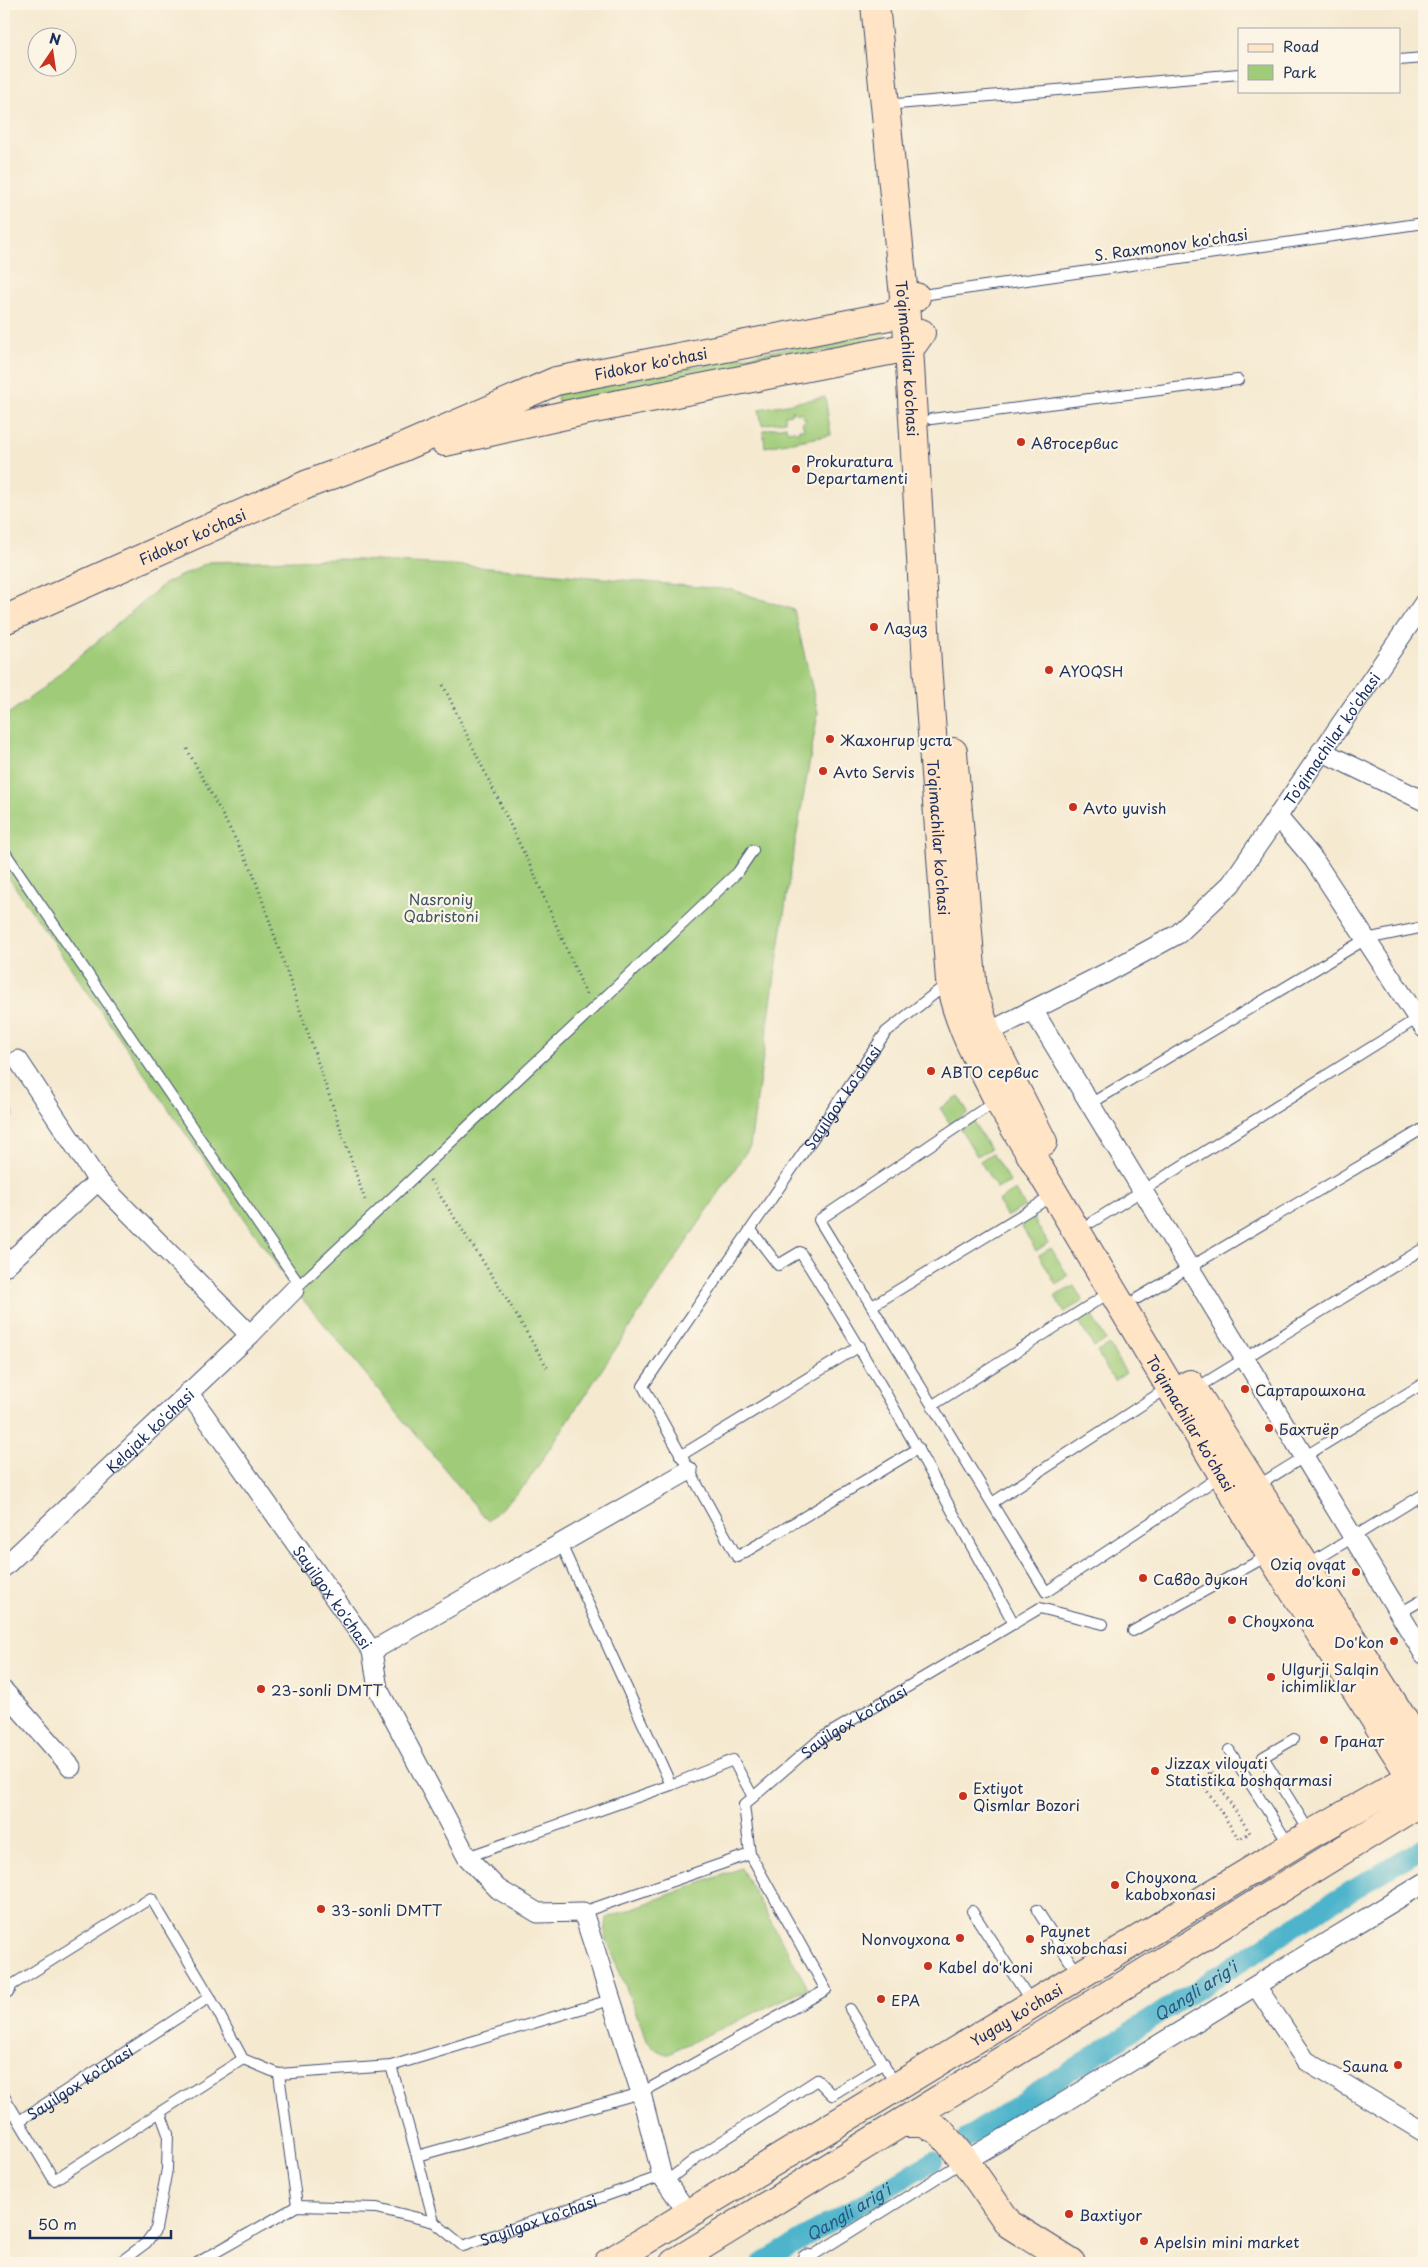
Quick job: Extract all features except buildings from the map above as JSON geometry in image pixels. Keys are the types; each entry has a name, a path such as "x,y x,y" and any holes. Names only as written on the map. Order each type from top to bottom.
{"main road":[{"name":"To'qimachilar ko'chasi","path":"875,4 893,104 913,298 909,347 928,674 950,982 957,1010 978,1037 1138,1298 1223,1475 1270,1554 1422,1770"},
{"name":"To'qimachilar ko'chasi","path":"892,4 893,104"},
{"name":"To'qimachilar ko'chasi","path":"913,298 924,322 948,699 970,980 976,1006 978,1037 998,1100 1112,1291 1255,1487 1306,1566 1422,1770"},
{"name":"Fidokor ko'chasi","path":"4,620 299,488 383,456 556,381 894,315 913,298"},
{"path":"909,347 918,340 924,322"},
{"name":"Fidokor ko'chasi","path":"383,456 579,412 909,347"},
{"path":"674,2263 950,2094 1422,1770"},
{"name":"Yugay ko'chasi","path":"608,2263 1301,1841 1422,1770"},
{"path":"940,2132 942,2116 950,2094"},
{"path":"904,2123 923,2123 940,2132 964,2161 1009,2224 1071,2263"}],"street":[{"name":"To'qimachilar ko'chasi","path":"978,1037 1178,934 1231,884 1424,603"},
{"path":"1321,751 1424,801"},
{"path":"1277,816 1314,860 1421,1023"},
{"path":"1033,1010 1424,1654"},
{"path":"18,1060 98,1181 250,1335"},
{"path":"4,1267 98,1181"},
{"name":"Kelajak ko'chasi","path":"4,1567 250,1335 296,1287"},
{"name":"Sayilgox ko'chasi","path":"188,1392 372,1651 378,1689 467,1857 498,1889 538,1913 583,1912"},
{"path":"372,1651 561,1544 684,1464"},
{"path":"4,1691 71,1767"},
{"path":"964,2161 1025,2126 1424,1883"},
{"path":"583,1912 641,2093 664,2179 688,2213"},
{"path":"1256,1986 1306,2061 1424,2132"}],"lane":[{"path":"1400,60 1424,58"},
{"path":"893,104 1238,74"},
{"name":"S. Raxmonov ko'chasi","path":"913,298 1424,223"},
{"path":"931,419 1238,380"},
{"path":"4,851 296,1287 738,872 753,850"},
{"path":"1090,1104 1366,939 1424,927"},
{"name":"Sayilgox ko'chasi","path":"919,1448 737,1558 642,1386 752,1230 886,1032 950,982"},
{"path":"1092,1222 1142,1189 1421,1023"},
{"path":"998,1100 819,1220 1046,1592 1223,1475"},
{"path":"1138,1298 1424,1128"},
{"path":"872,1306 1055,1194"},
{"path":"752,1230 778,1265 800,1252 860,1346 919,1448 1014,1624"},
{"path":"992,1503 1181,1388 1245,1358 1424,1248"},
{"path":"933,1406 1112,1291"},
{"path":"684,1464 860,1346"},
{"path":"1255,1487 1304,1455 1424,1383"},
{"path":"1306,1566 1424,1494"},
{"path":"561,1544 671,1785"},
{"path":"1133,1631 1270,1554"},
{"path":"1400,1613 1424,1599"},
{"name":"Sayilgox ko'chasi","path":"417,2156 641,2093 826,1990 750,1854 744,1805 820,1739 1040,1608 1103,1624"},
{"path":"1294,1739 1263,1758 1301,1841"},
{"path":"1229,1750 1301,1841"},
{"path":"467,1857 671,1785 734,1760 753,1797"},
{"name":"Sayilgox ko'chasi","path":"583,1912 750,1854"},
{"path":"4,1988 151,1898 210,1997 243,2059 279,2074 390,2066 610,2000"},
{"path":"1037,1910 1079,1976"},
{"path":"972,1911 1033,2004"},
{"name":"Sayilgox ko'chasi","path":"210,1997 19,2121 54,2180 243,2059"},
{"path":"850,2009 897,2086"},
{"name":"Sayilgox ko'chasi","path":"296,2206 377,2208 434,2222 464,2246 664,2179 818,2080 832,2094 884,2063"},
{"path":"390,2066 417,2156 434,2222"},
{"path":"197,2263 296,2206 279,2074"},
{"path":"4,2096 19,2121"},
{"path":"118,2263 146,2243 156,2229 167,2169 168,2134 160,2112"},
{"path":"806,2262 964,2161"}],"path":[{"path":"443,685 534,874 592,1008"},
{"path":"187,748 252,870 372,1217"},
{"path":"423,1169 499,1286 548,1369"},
{"path":"1210,1773 1250,1833 1239,1839 1200,1780 1210,1773"}],"green space":[{"path":"883,329 884,337 881,340 563,403 559,402 557,398 558,394"},
{"path":"825,397 831,435 765,447 763,430 786,426 787,431 793,430 798,433 799,429 804,429 802,423 807,420 802,417 802,412 796,414 793,410 791,414 785,415 785,421 762,425 759,409"},
{"name":"Nasroniy Qabristoni","path":"340,559 468,566 733,590 794,610 818,713 791,867 750,1146 526,1484 488,1521 294,1290 4,871 4,717 38,692 164,584 209,562"},
{"path":"4,1082 14,1116 4,1123"},
{"path":"959,1097 968,1113 950,1124 940,1108"},
{"path":"973,1121 990,1149 977,1156 960,1128"},
{"path":"992,1153 1010,1182 997,1189 980,1161"},
{"path":"1016,1190 1025,1206 1007,1217 998,1201"},
{"path":"1031,1215 1048,1243 1036,1251 1019,1222"},
{"path":"1051,1248 1068,1276 1056,1284 1039,1255"},
{"path":"1074,1286 1083,1301 1064,1312 1055,1296"},
{"path":"1089,1311 1106,1340 1094,1347 1077,1319"},
{"path":"1109,1345 1126,1373 1114,1381 1097,1352"},
{"path":"741,1868 808,1988 666,2054 654,2048 647,2040 605,1935 607,1918"}],"waterway":[{"name":"Qangli arig'i","path":"968,2137 1331,1903 1424,1847"},
{"name":"Qangli arig'i","path":"762,2263 933,2161"}],"place":[{"name":"Автосервис","path":"1021,442"},
{"name":"Prokuratura Departamenti","path":"796,469"},
{"name":"Лазиз","path":"874,627"},
{"name":"AYOQSH","path":"1049,670"},
{"name":"Жахонгир уста","path":"830,739"},
{"name":"Avto Servis","path":"823,771"},
{"name":"Avto yuvish","path":"1073,807"},
{"name":"АВТО сервис","path":"931,1071"},
{"name":"Сартарошхона","path":"1245,1389"},
{"name":"Бахтиёр","path":"1269,1428"},
{"name":"Oziq ovqat do'koni","path":"1356,1572"},
{"name":"Cавдо дукон","path":"1143,1578"},
{"name":"Choyxona","path":"1232,1620"},
{"name":"Do'kon","path":"1394,1641"},
{"name":"Ulgurji Salqin ichimliklar","path":"1271,1677"},
{"name":"23-sonli DMTT","path":"261,1689"},
{"name":"Гранат","path":"1324,1740"},
{"name":"Jizzax viloyati Statistika boshqarmasi","path":"1155,1771"},
{"name":"Extiyot Qismlar Bozori","path":"963,1796"},
{"name":"Choyxona kabobxonasi","path":"1115,1885"},
{"name":"33-sonli DMTT","path":"321,1909"},
{"name":"Nonvoyxona","path":"960,1938"},
{"name":"Paynet shaxobchasi","path":"1030,1939"},
{"name":"Kabel do'koni","path":"928,1966"},
{"name":"EPA","path":"881,1999"},
{"name":"Sauna","path":"1398,2065"},
{"name":"Baxtiyor","path":"1069,2214"},
{"name":"Apelsin mini market","path":"1144,2241"}]}
